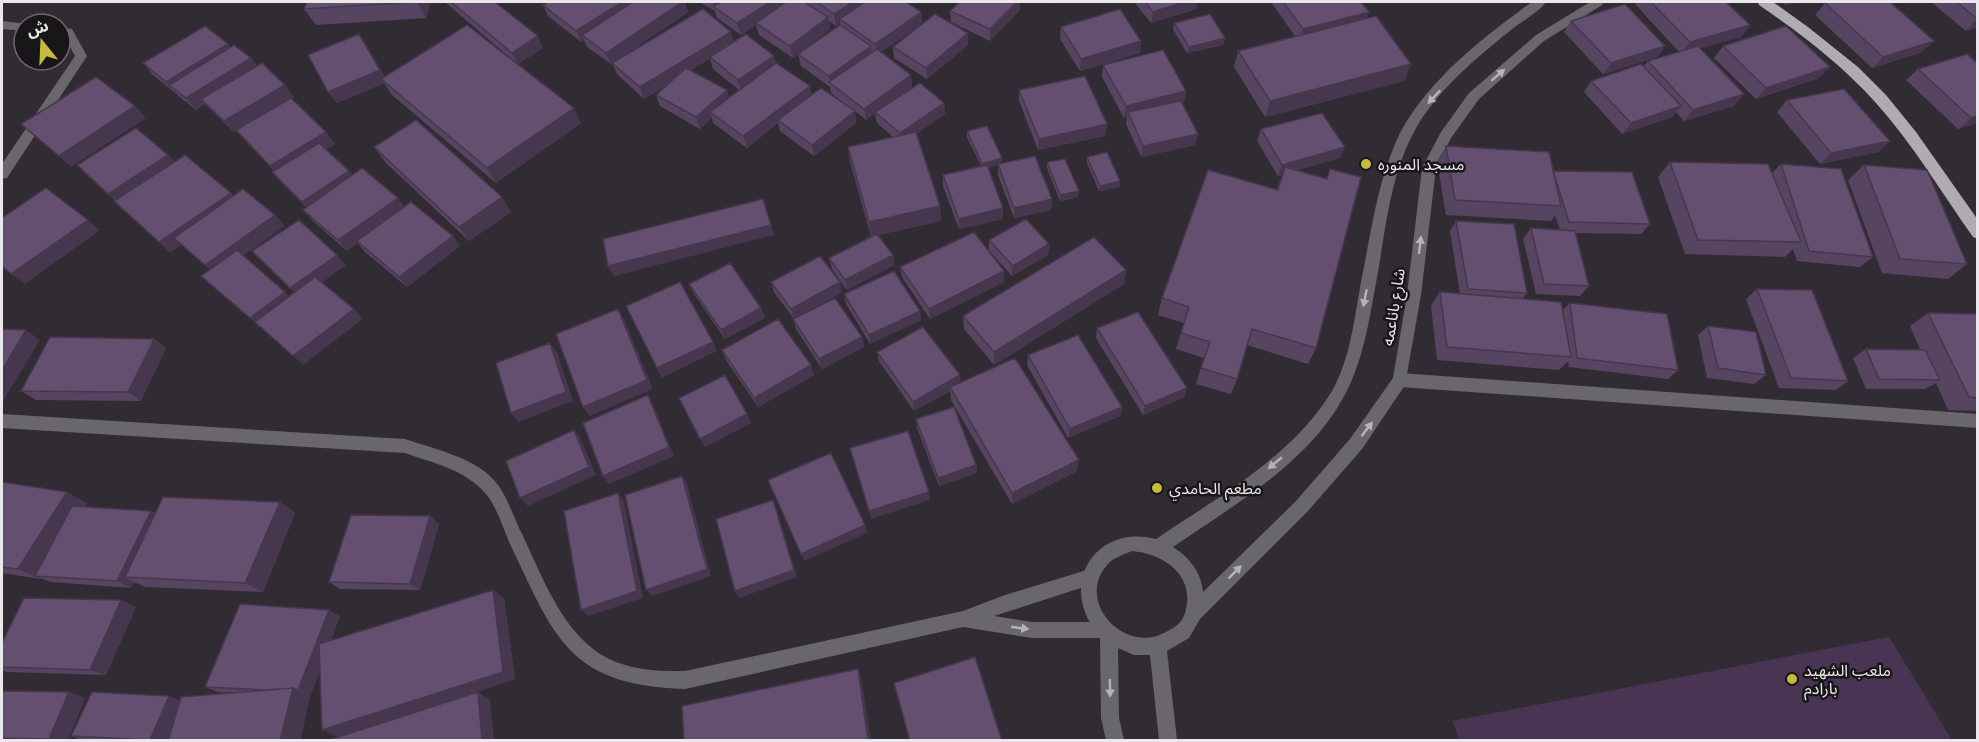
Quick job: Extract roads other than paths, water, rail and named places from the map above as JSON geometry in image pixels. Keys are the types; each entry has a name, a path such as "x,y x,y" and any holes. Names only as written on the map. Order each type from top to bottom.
{"highway":[{"path":"1764,2 1827,47 1866,83 1901,123 1977,233"}],"street":[{"name":"شارع باناعمه","path":"1159,547 1256,479 1306,437 1337,396 1355,352 1393,169 1409,128 1428,101 1452,77 1486,45 1539,2"},
{"name":"شارع باناعمه","path":"1194,613 1302,506 1356,444 1400,380 1414,295 1429,168 1446,135 1474,96 1540,38 1598,2"},
{"path":"72,39 81,56 72,69"},
{"path":"2,174 70,72"},
{"path":"1400,380 1977,421"},
{"path":"2,421 405,446 463,466 492,489 551,611 567,636 590,657 618,672 650,679 685,680 720,674 963,619 1015,599 1090,577"},
{"path":"1138,543 1159,547 1174,555 1186,567 1193,581 1196,597 1194,613 1187,628 1174,640 1158,646 1141,648 1124,644 1106,632 1092,614 1087,595 1090,577 1096,564 1117,547 1138,543"},
{"path":"963,619 1032,630 1106,632"},
{"path":"1106,632 1110,718 1115,741"},
{"path":"1158,646 1168,741"}],"place":[{"name":"مسجد المنوره","path":"1366,164"},
{"name":"مطعم الحامدي","path":"1157,488"},
{"name":"ملعب الشهيد بارادم","path":"1792,679"}]}
